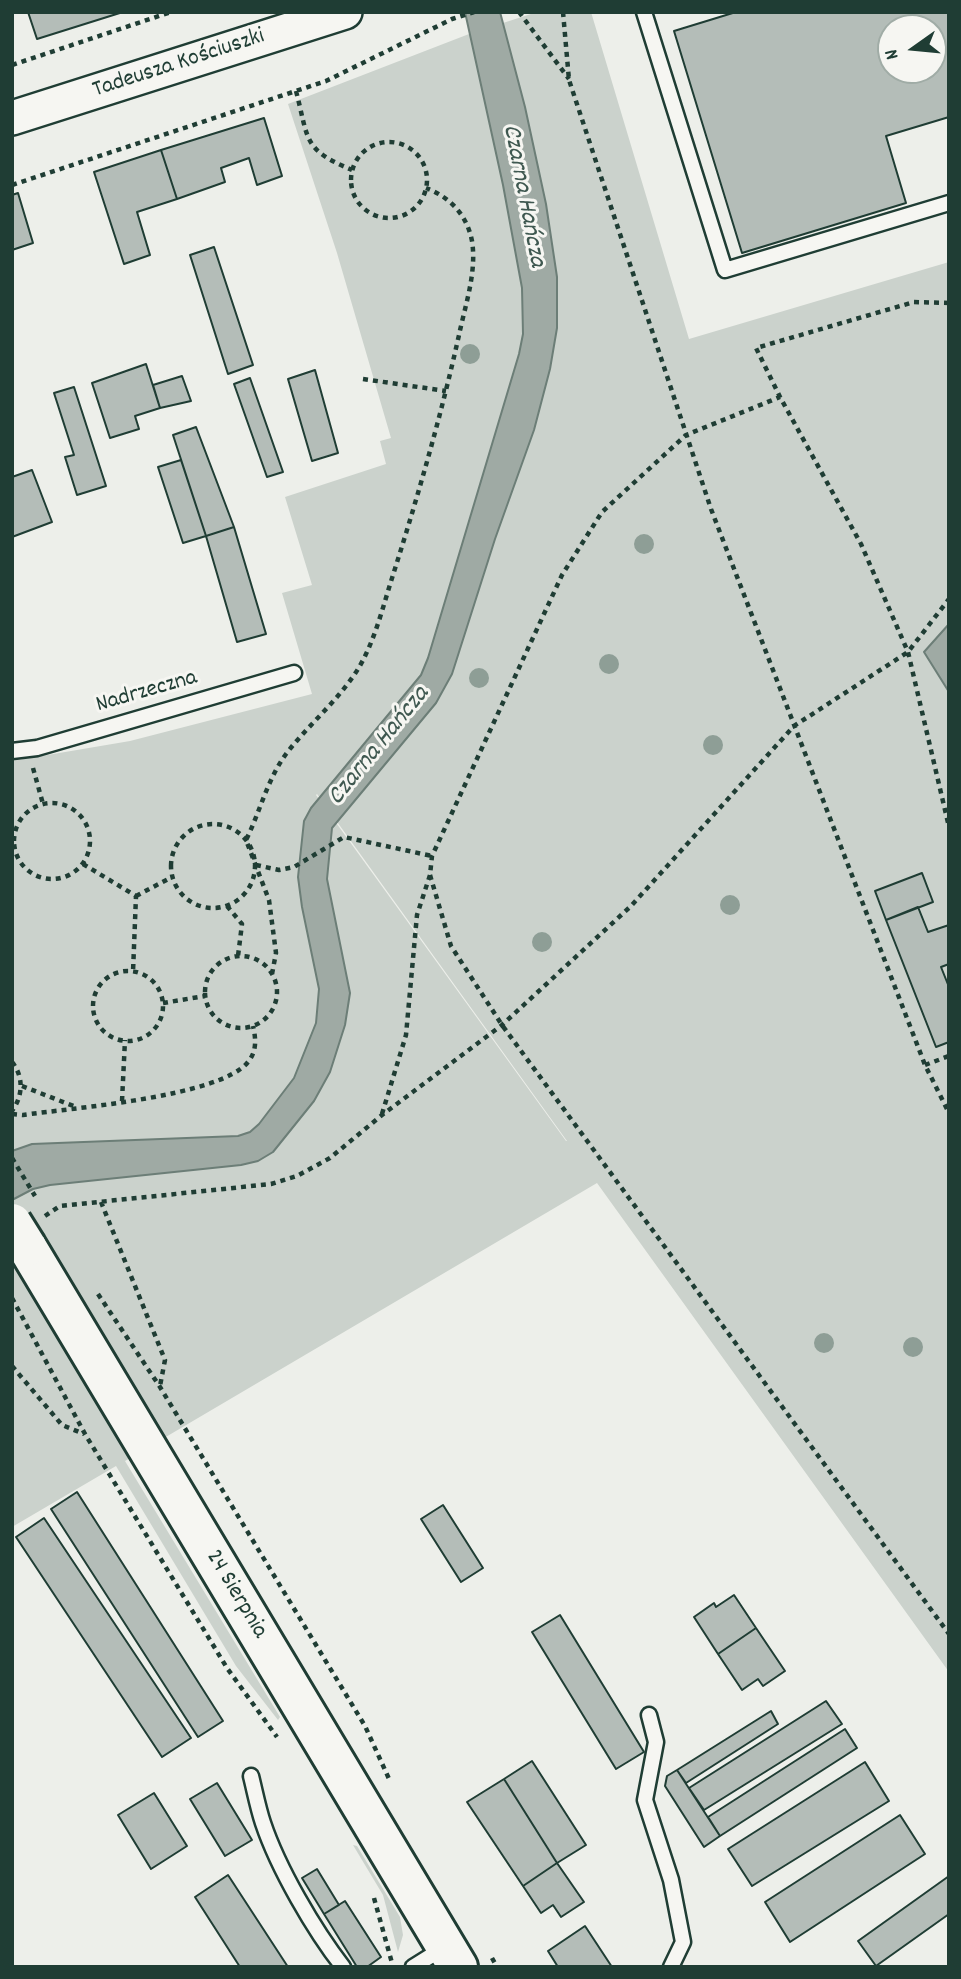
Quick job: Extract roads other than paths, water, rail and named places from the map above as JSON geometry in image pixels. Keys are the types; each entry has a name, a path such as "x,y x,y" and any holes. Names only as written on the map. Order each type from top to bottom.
{"main road":[{"name":"24 Sierpnia","path":"27,1229 465,1956"}],"street":[{"name":"Tadeusza Kościuszki","path":"12,118 345,12"}],"lane":[{"path":"644,12 725,270 949,203"},
{"name":"Nadrzeczna","path":"20,750 37,748 294,673"},
{"path":"649,1715 656,1742 645,1800 671,1880 683,1942 671,1967"},
{"path":"251,1776 264,1825 285,1871 322,1940 343,1967"},
{"path":"414,1967 465,1956"}],"water":[{"name":"Czarna Hańcza","path":"465,12 500,12 525,107 546,204 557,277 557,328 550,369 534,430 495,539 452,674 436,703 332,828 327,879 350,993 345,1025 330,1072 314,1101 273,1152 258,1161 50,1185 33,1189 12,1200 12,1151 32,1144 238,1136 250,1132 294,1078 316,1023 319,989 298,877 304,821 311,808 421,675 523,334 522,288 503,185"},
{"path":"949,624 949,692 924,652"}]}
